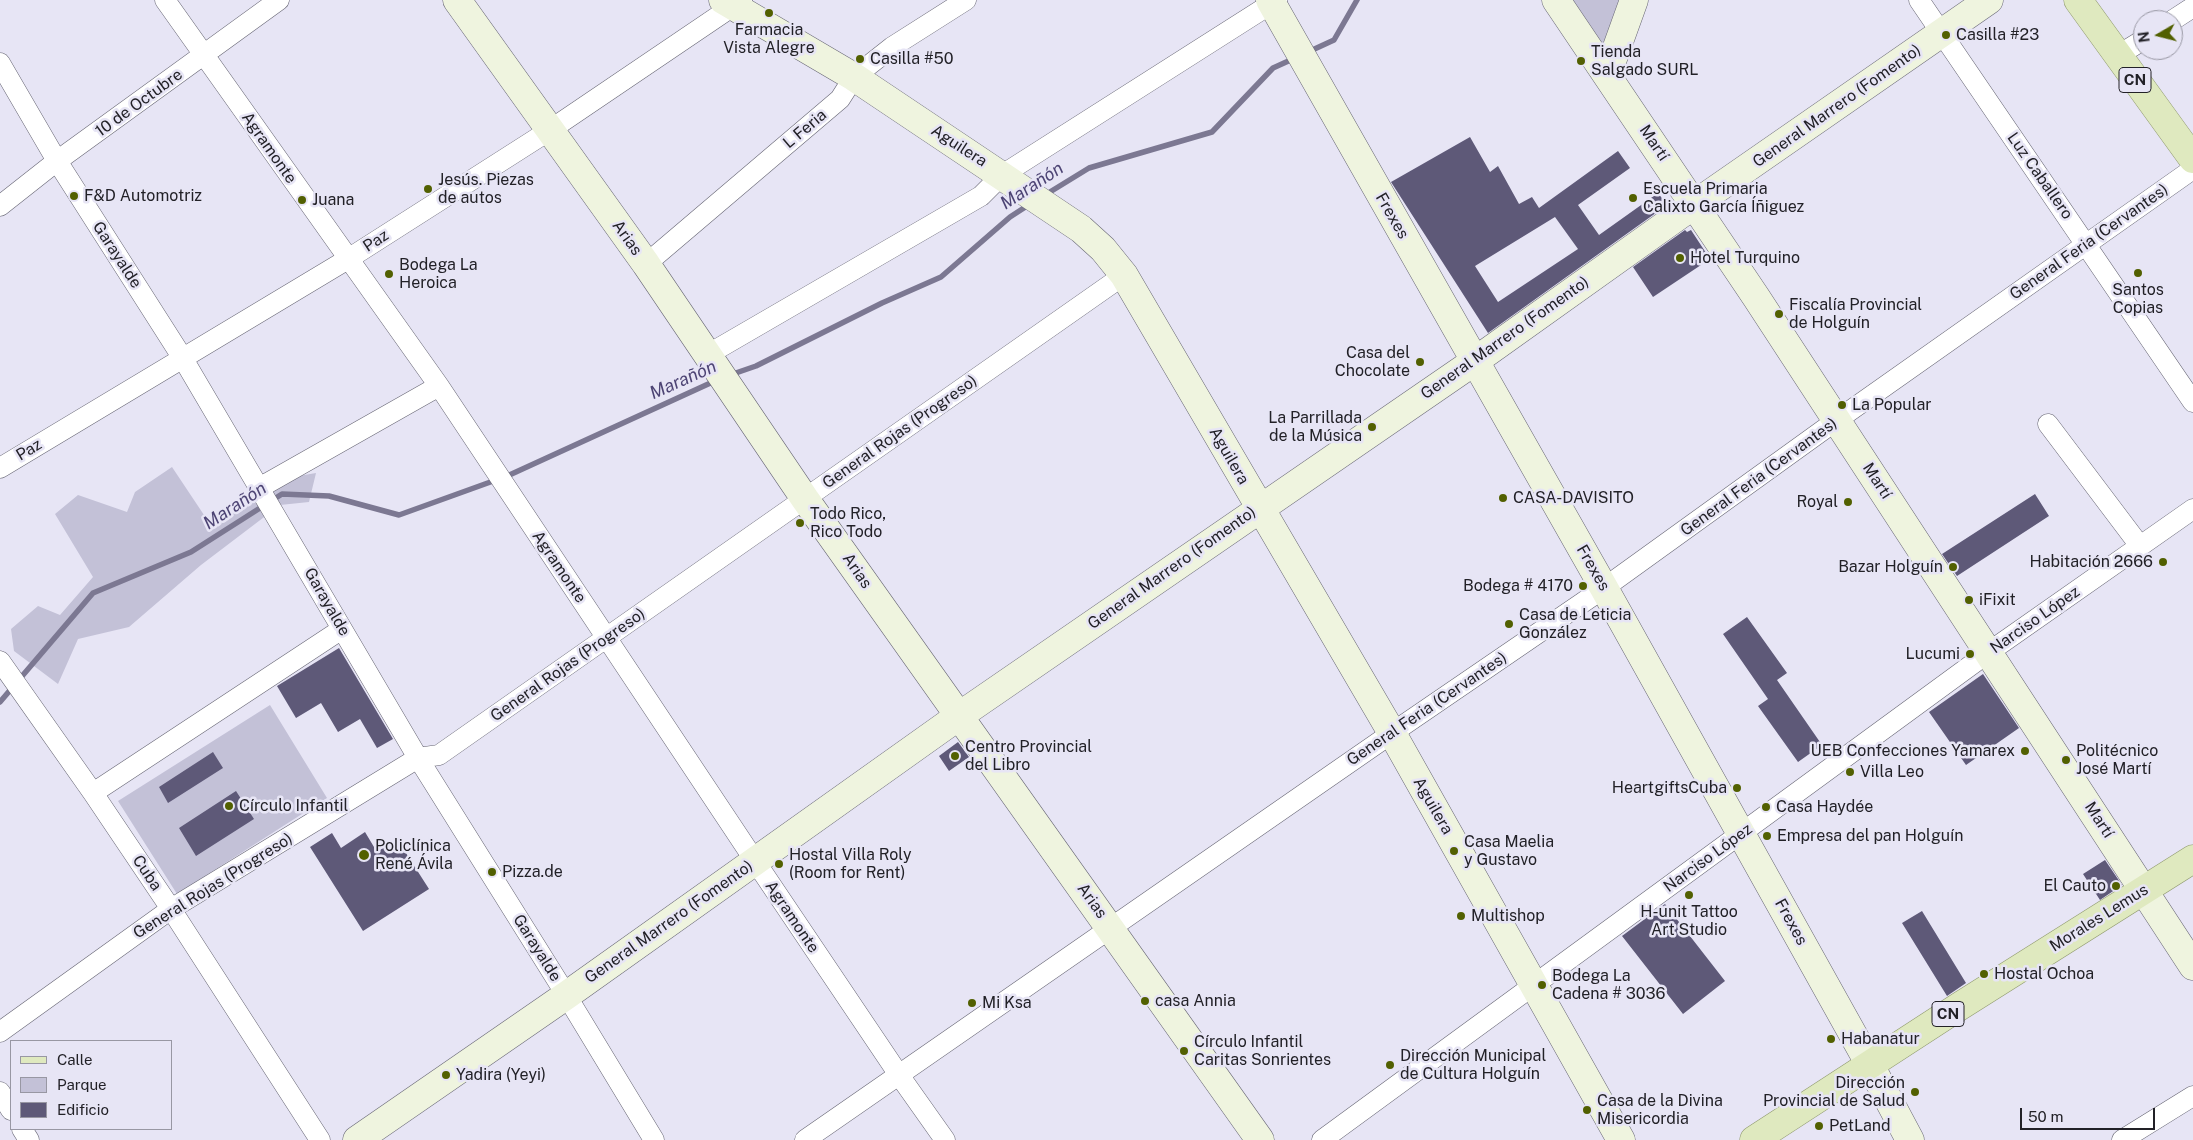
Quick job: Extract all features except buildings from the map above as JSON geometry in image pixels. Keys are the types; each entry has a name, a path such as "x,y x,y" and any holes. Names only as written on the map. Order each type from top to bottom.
{"main road":[{"name":"CN","path":"2078,0 2193,159"},
{"name":"Morales Lemus","path":"1754,1140 2193,859"}],"street":[{"name":"Agramonte","path":"165,0 439,386 755,861 945,1140"},
{"name":"10 de Octubre","path":"0,206 57,161 205,56 279,0"},
{"name":"Arias","path":"457,0 646,264 805,498 1260,1140"},
{"name":"L Feria","path":"646,264 840,99 854,77 892,47 966,0"},
{"name":"Martí","path":"1556,0 1695,204 2193,966"},
{"path":"1607,75 1634,0"},
{"name":"Luz Caballero","path":"1919,0 2193,402"},
{"name":"General Marrero (Fomento)","path":"357,1140 566,995 959,716 1475,361 1695,204 1989,0"},
{"path":"710,360 981,196 1012,181 1273,1"},
{"name":"Frexes","path":"1273,1 1288,33 1742,834 1910,1140"},
{"name":"Paz","path":"0,468 348,259 550,130 733,2"},
{"name":"Aguilera","path":"733,2 854,77 1081,229 1103,249 1124,275 1392,733 1535,984 1621,1140"},
{"path":"2117,56 2133,46"},
{"name":"Garayalde","path":"0,63 57,161 182,357 418,758 654,1140"},
{"name":"General Feria (Cervantes)","path":"805,1140 1604,588 1837,420 2193,169"},
{"name":"General Rojas (Progreso)","path":"0,1032 171,909 418,758 438,755 1124,275"},
{"path":"259,488 439,386"},
{"path":"2048,424 2140,546"},
{"name":"Narciso López","path":"1322,1140 1989,652 2193,509"},
{"path":"93,793 342,629"},
{"name":"Cuba","path":"3,665 93,793 171,909 320,1140"},
{"path":"0,1092 10,1108"},
{"path":"2122,1140 2193,1096"}],"green space":[{"path":"1562,0 1621,0 1603,53"},
{"path":"172,467 210,524 287,478 316,473 309,502 280,505 201,565 129,627 78,639 58,684 14,651 11,629 38,606 60,615 93,577 55,514 78,495 127,512 135,492"},
{"path":"270,705 327,798 177,894 118,801"}],"waterway":[{"name":"Marañón","path":"1308,52 1334,40 1357,0"},
{"name":"Marañón","path":"1045,195 1089,168 1212,132 1273,68 1295,58"},
{"name":"Marañón","path":"730,375 756,366 882,303 941,277 1010,217 1030,204"},
{"name":"Marañón","path":"505,477 717,380"},
{"name":"Marañón","path":"0,702 93,593 191,552 282,494 329,496 399,515 496,480"}],"place":[{"name":"Farmacia Vista Alegre","path":"769,13"},
{"name":"Casilla #23","path":"1946,35"},
{"name":"Casilla #50","path":"860,59"},
{"name":"Tienda Salgado SURL","path":"1581,61"},
{"name":"Jesús. Piezas de autos","path":"428,189"},
{"name":"F&D Automotriz","path":"74,196"},
{"name":"Escuela Primaria Calixto García Íñiguez","path":"1633,198"},
{"name":"Juana","path":"302,200"},
{"name":"Hotel Turquino","path":"1680,258"},
{"name":"Santos Copias","path":"2138,273"},
{"name":"Bodega La Heroica","path":"389,274"},
{"name":"Fiscalía Provincial de Holguín","path":"1779,314"},
{"name":"Casa del Chocolate","path":"1420,362"},
{"name":"La Popular","path":"1842,405"},
{"name":"La Parrillada de la Música","path":"1372,427"},
{"name":"CASA-DAVISITO","path":"1503,498"},
{"name":"Royal","path":"1848,502"},
{"name":"Todo Rico, Rico Todo","path":"800,523"},
{"name":"Habitación 2666","path":"2163,562"},
{"name":"Bazar Holguín","path":"1953,567"},
{"name":"Bodega # 4170","path":"1583,586"},
{"name":"iFixit","path":"1969,600"},
{"name":"Casa de Leticia González","path":"1509,624"},
{"name":"Lucumi","path":"1970,654"},
{"name":"UEB Confecciones Yamarex","path":"2025,751"},
{"name":"Centro Provincial del Libro","path":"955,756"},
{"name":"Politécnico José Martí","path":"2066,760"},
{"name":"Villa Leo","path":"1850,772"},
{"name":"HeartgiftsCuba","path":"1737,788"},
{"name":"Círculo Infantil","path":"229,806"},
{"name":"Casa Haydée","path":"1766,807"},
{"name":"Empresa del pan Holguín","path":"1767,836"},
{"name":"Casa Maelia y Gustavo","path":"1454,851"},
{"name":"Policlínica René Ávila","path":"364,855"},
{"name":"Hostal Villa Roly (Room for Rent)","path":"779,864"},
{"name":"Pizza.de","path":"492,872"},
{"name":"El Cauto","path":"2116,886"},
{"name":"H-unit Tattoo Art Studio","path":"1689,895"},
{"name":"Multishop","path":"1461,916"},
{"name":"Hostal Ochoa","path":"1984,974"},
{"name":"Bodega La Cadena # 3036","path":"1542,985"},
{"name":"casa Annia","path":"1145,1001"},
{"name":"Mi Ksa","path":"972,1003"},
{"name":"Habanatur","path":"1831,1039"},
{"name":"Círculo Infantil Caritas Sonrientes","path":"1184,1051"},
{"name":"Dirección Municipal de Cultura Holguín","path":"1390,1065"},
{"name":"Yadira (Yeyi)","path":"446,1075"},
{"name":"Dirección Provincial de Salud","path":"1915,1092"},
{"name":"Casa de la Divina Misericordia","path":"1587,1110"},
{"name":"PetLand","path":"1819,1126"}]}
